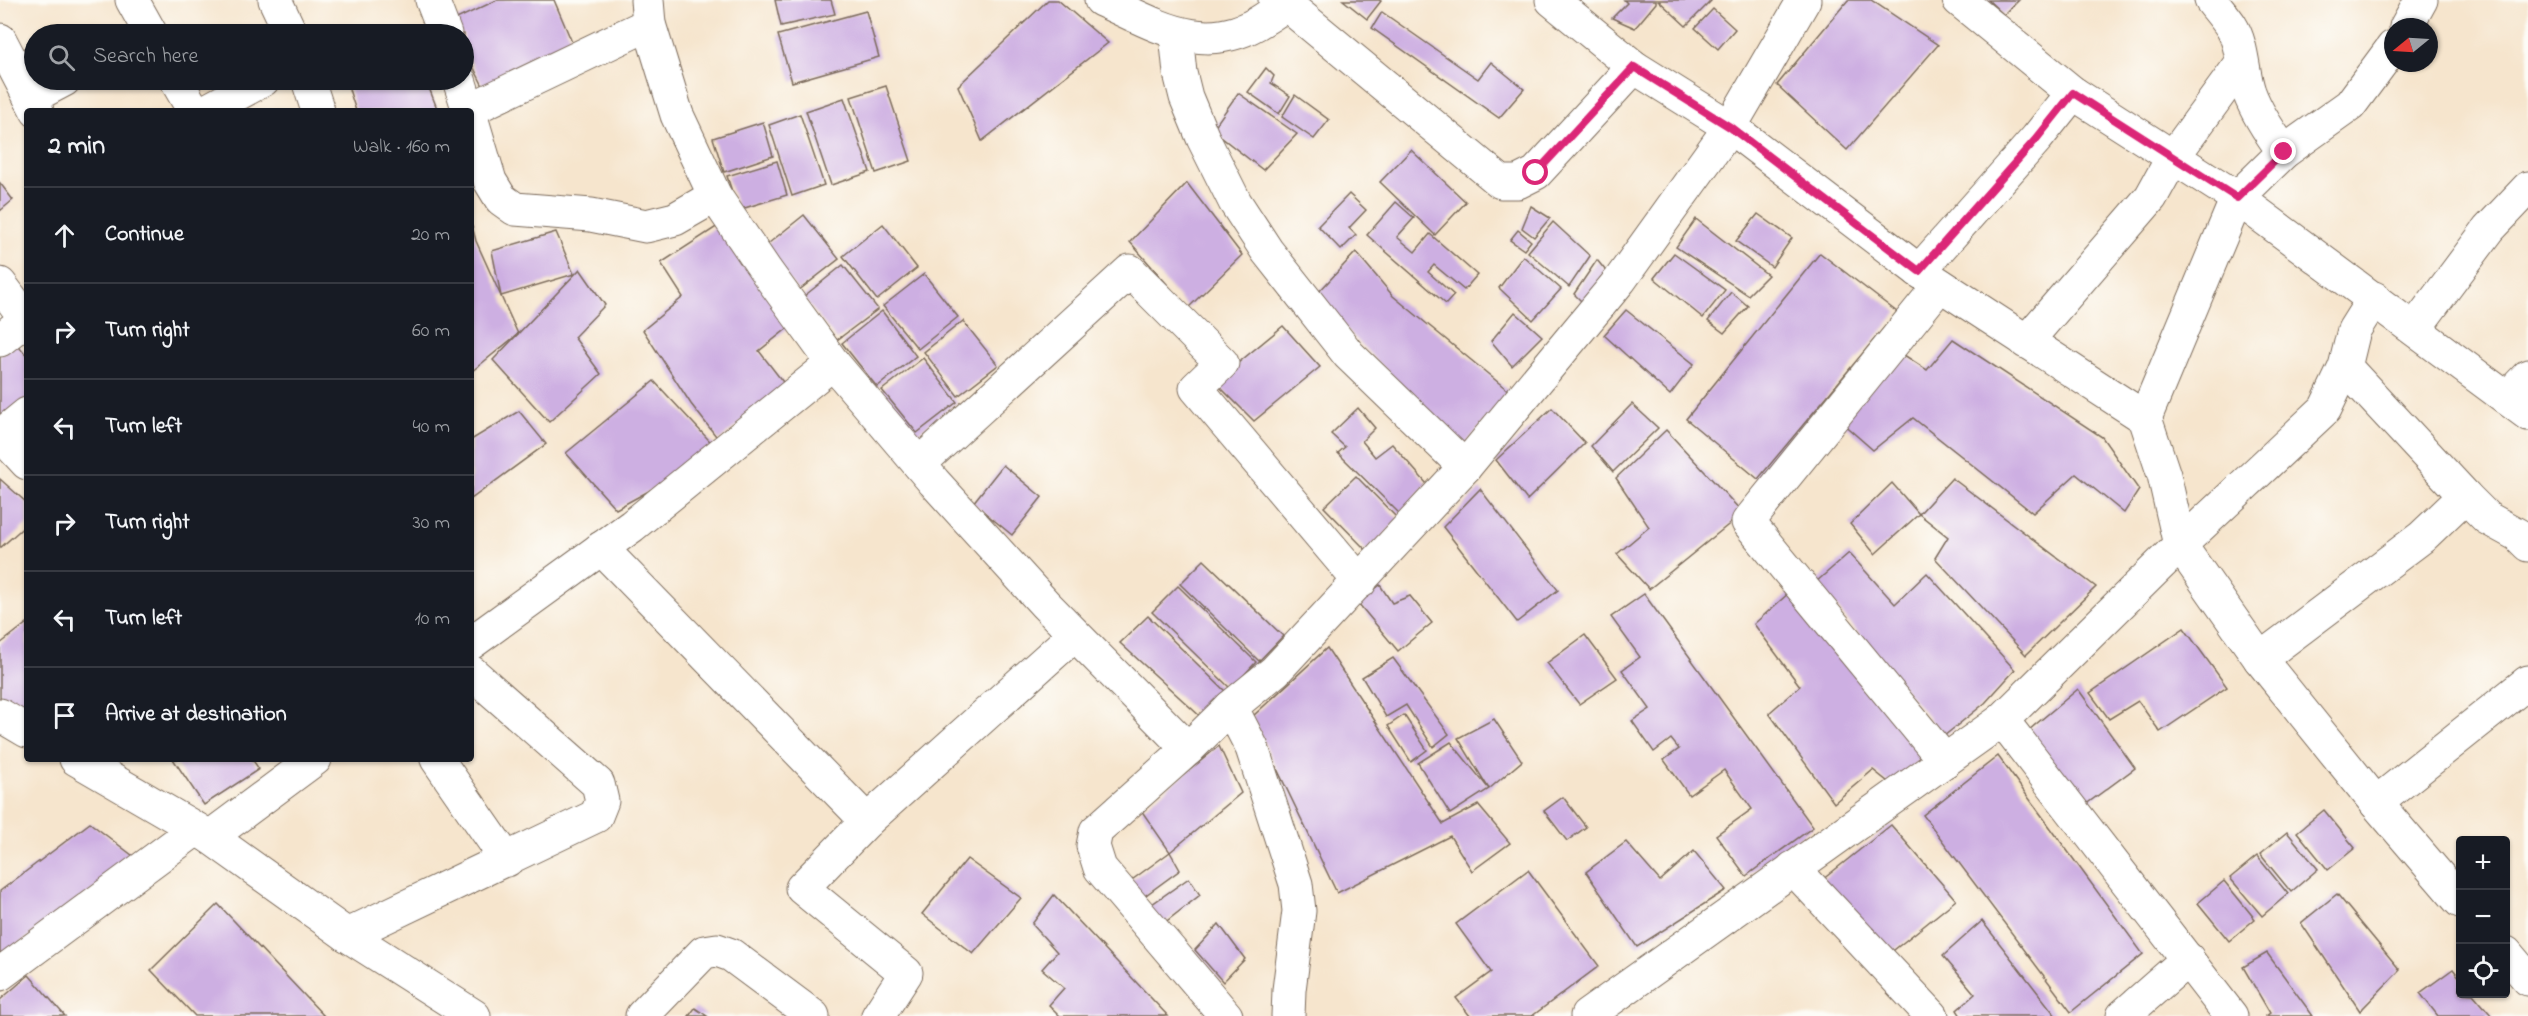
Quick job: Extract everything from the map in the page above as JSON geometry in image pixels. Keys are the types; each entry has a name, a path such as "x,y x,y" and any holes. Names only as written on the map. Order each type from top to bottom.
{"street":[{"path":"132,0 144,24"},
{"path":"275,0 286,24"},
{"path":"432,0 442,24"},
{"path":"1101,0 1176,34 1214,38 1250,28 1284,1 1501,182 1518,182 1536,173 1634,67"},
{"path":"1552,0 1634,67 1730,127 1929,278 2145,418 2164,474 2180,545 2260,659 2376,803 2456,896"},
{"path":"1226,1016 1100,868 1093,846 1096,831 1188,749 1231,707 1275,671 1465,467 1620,280 1730,127 1804,0"},
{"path":"1959,0 2073,93 2237,198 2415,328 2521,396"},
{"path":"2211,0 2231,26 2239,45 2241,64 2250,93 2266,127 2284,152"},
{"path":"2411,18 2421,0"},
{"path":"474,111 648,12 677,115 715,196 765,271 833,363 919,464 1074,635 1188,749"},
{"path":"1176,34 1180,73 1186,97 1203,138 1235,202 1267,251 1349,355 1465,467"},
{"path":"0,40 24,87"},
{"path":"2145,418 2237,198 2284,152 2350,105 2384,59"},
{"path":"2026,342 2151,197 2174,157 2241,64"},
{"path":"26,90 33,104 51,90"},
{"path":"182,90 192,108"},
{"path":"212,108 245,90"},
{"path":"311,90 317,108"},
{"path":"462,90 468,108"},
{"path":"1945,761 1748,522 1929,278 2073,93"},
{"path":"474,127 490,181 501,199 515,208 591,215 646,226 675,219 715,196"},
{"path":"2415,328 2489,229 2528,188"},
{"path":"919,464 1130,270 1222,363 1196,388 1360,582"},
{"path":"0,284 24,315"},
{"path":"1587,1016 2002,720 2180,545 2325,410 2345,367 2354,330 2374,298"},
{"path":"0,340 24,321"},
{"path":"476,629 601,548 723,454 833,363"},
{"path":"2345,367 2487,518 2525,535"},
{"path":"24,416 0,436 24,460"},
{"path":"2260,659 2422,537 2465,496"},
{"path":"601,548 867,821"},
{"path":"878,1016 906,974 802,888 867,821 1074,635"},
{"path":"347,935 596,816 602,801 598,784 474,675"},
{"path":"2376,803 2528,682"},
{"path":"1231,707 1252,748 1296,884 1299,911 1288,1016"},
{"path":"2002,720 2231,1016"},
{"path":"81,762 203,833 347,935 474,1016"},
{"path":"439,762 507,860"},
{"path":"0,974 203,833 294,765"},
{"path":"1793,868 1932,1016"},
{"path":"642,1016 704,952 717,950 731,955 813,1016"},
{"path":"2123,1016 2188,959"},
{"path":"2510,959 2528,980"}],"building":[{"path":"497,0 554,0 577,54 484,88 474,68 474,24 451,24 450,22"},
{"path":"775,0 831,0 835,14 781,26"},
{"path":"1048,0 1058,0 1108,43 982,141 958,86"},
{"path":"1343,0 1379,0 1381,1 1367,19"},
{"path":"1624,0 1656,0 1656,3 1635,28 1612,18 1627,3"},
{"path":"1658,0 1709,0 1711,1 1686,26"},
{"path":"1848,0 1871,0 1938,45 1847,150 1777,85"},
{"path":"1988,0 2019,0 2004,15"},
{"path":"1713,9 1735,29 1718,49 1695,28"},
{"path":"866,11 879,57 792,82 778,35"},
{"path":"1382,12 1478,79 1491,62 1524,89 1499,118 1372,28"},
{"path":"1266,68 1274,76 1271,83 1290,96 1279,114 1248,92"},
{"path":"886,86 911,161 876,173 851,97"},
{"path":"349,90 430,90 437,108 355,108"},
{"path":"1238,93 1297,134 1263,170 1212,130"},
{"path":"1295,95 1329,120 1314,139 1282,117"},
{"path":"844,98 870,172 831,185 806,111"},
{"path":"800,114 824,185 792,196 769,125"},
{"path":"763,122 773,156 724,172 713,138"},
{"path":"1411,150 1466,202 1435,235 1380,182"},
{"path":"777,161 787,195 738,210 727,176"},
{"path":"0,183 13,200 0,211"},
{"path":"1187,183 1242,255 1188,308 1130,242"},
{"path":"1349,194 1366,210 1349,228 1356,235 1341,250 1318,226"},
{"path":"1396,202 1414,218 1397,237 1415,252 1430,234 1477,275 1464,290 1434,265 1428,272 1454,295 1446,304 1367,235"},
{"path":"1531,206 1550,218 1534,237 1522,228"},
{"path":"1758,214 1792,238 1772,267 1736,241"},
{"path":"804,215 839,259 798,291 764,247"},
{"path":"1696,219 1768,275 1748,295 1676,247"},
{"path":"724,222 798,320 759,351 786,386 719,440 691,404 643,330 683,297 661,263"},
{"path":"1553,222 1590,256 1569,287 1528,252"},
{"path":"883,224 917,268 877,300 843,256"},
{"path":"1518,230 1531,241 1524,250 1510,240"},
{"path":"556,232 574,274 501,296 492,251"},
{"path":"474,234 476,241 518,334 474,370"},
{"path":"1356,252 1393,296 1510,392 1461,449 1315,296"},
{"path":"1674,253 1725,290 1703,318 1654,278"},
{"path":"1820,253 1897,312 1758,479 1686,419"},
{"path":"1523,256 1561,289 1533,320 1499,288"},
{"path":"1597,260 1610,276 1584,304 1574,294"},
{"path":"843,265 878,309 837,340 803,297"},
{"path":"580,269 605,305 574,337 601,374 549,422 493,360"},
{"path":"924,274 958,317 918,349 883,306"},
{"path":"1731,292 1748,306 1724,333 1708,321"},
{"path":"1626,310 1694,364 1670,395 1604,335"},
{"path":"882,311 916,356 877,387 842,343"},
{"path":"1515,312 1542,336 1512,366 1491,341"},
{"path":"963,321 998,365 958,396 924,352"},
{"path":"1283,326 1320,367 1254,421 1215,382"},
{"path":"1953,339 2102,437 2139,490 2124,513 2076,474 2033,513 1913,418 1873,450 1841,422 1901,353 1927,370"},
{"path":"16,342 24,352 24,401 0,421 0,355"},
{"path":"923,358 957,402 917,433 882,390"},
{"path":"654,381 720,452 616,509 566,453"},
{"path":"1632,404 1658,428 1613,472 1591,446"},
{"path":"1358,408 1375,428 1362,441 1375,457 1392,444 1427,484 1400,514 1338,453 1345,447 1331,434"},
{"path":"1552,408 1585,443 1527,500 1496,460"},
{"path":"519,411 546,444 474,497 474,438"},
{"path":"1666,430 1743,513 1649,589 1617,554 1649,527 1616,478"},
{"path":"1003,465 1042,497 1012,535 973,503"},
{"path":"1356,476 1399,520 1367,551 1324,507"},
{"path":"1952,478 2096,587 2026,655 1935,558 1948,537 1919,514"},
{"path":"0,479 24,500 24,527 0,548"},
{"path":"1892,483 1919,514 1875,554 1850,524"},
{"path":"1480,489 1558,590 1517,622 1443,527"},
{"path":"1849,553 1895,604 1927,573 2015,670 1985,703 1944,736 1816,582"},
{"path":"1204,560 1283,636 1259,661 1180,584"},
{"path":"1380,585 1392,603 1410,596 1432,623 1398,651 1358,603"},
{"path":"1178,586 1256,662 1231,689 1152,612"},
{"path":"1790,592 1934,748 1892,785 1873,770 1834,803 1769,713 1800,686 1754,624"},
{"path":"1644,594 1813,827 1746,876 1716,835 1752,809 1724,770 1689,795 1664,760 1679,749 1671,739 1654,752 1632,721 1650,709 1622,670 1640,657 1611,617"},
{"path":"1148,616 1229,695 1202,718 1120,643"},
{"path":"24,625 24,715 0,707 0,644"},
{"path":"2184,628 2227,687 2160,732 2138,701 2109,719 2090,693"},
{"path":"1585,635 1617,678 1579,704 1547,663"},
{"path":"1327,648 1443,824 1478,805 1510,843 1472,871 1450,836 1337,893 1252,717"},
{"path":"1393,658 1449,734 1433,747 1406,705 1386,717 1362,677"},
{"path":"2078,689 2135,768 2074,813 2017,740"},
{"path":"1404,715 1427,750 1411,762 1388,726"},
{"path":"1494,719 1522,761 1489,789 1458,738"},
{"path":"1451,742 1489,789 1450,814 1418,763"},
{"path":"1219,746 1241,793 1170,852 1141,810"},
{"path":"1998,756 2143,954 2071,1012 1923,815"},
{"path":"175,762 254,762 259,769 204,805"},
{"path":"1563,797 1586,827 1567,841 1544,811"},
{"path":"2324,810 2355,848 2328,870 2297,832"},
{"path":"90,823 137,859 0,957 0,891"},
{"path":"1891,825 1956,900 1889,954 1822,880"},
{"path":"2287,832 2318,869 2291,892 2260,854"},
{"path":"1626,842 1660,881 1694,851 1726,890 1637,947 1586,872"},
{"path":"1170,852 1180,870 1139,900 1125,885"},
{"path":"2257,856 2288,894 2262,916 2230,878"},
{"path":"967,859 1021,898 973,954 922,914"},
{"path":"1528,870 1599,966 1532,1016 1470,1016 1456,998 1491,972 1456,924"},
{"path":"1189,878 1200,895 1159,927 1145,909"},
{"path":"2224,881 2255,919 2229,941 2198,903"},
{"path":"2337,894 2400,970 2360,1011 2301,923"},
{"path":"1054,895 1168,1016 1060,1016 1049,1005 1064,988 1042,969 1057,952 1032,924"},
{"path":"218,904 324,1016 195,1016 151,970"},
{"path":"1982,921 2056,1016 1961,1016 1957,1010 1975,994 1943,956"},
{"path":"1219,924 1245,959 1223,982 1195,950"},
{"path":"2267,953 2313,1016 2266,1016 2270,1013 2243,967"},
{"path":"2453,969 2456,973 2456,998 2476,998 2492,1016 2438,1016 2420,993"},
{"path":"29,975 65,1016 0,1016 0,1000"},
{"path":"695,1008 707,1016 689,1016"}],"route":[{"path":"1536,173 1634,67 1730,127 1845,217 1919,271 2037,138 2073,93 2237,198 2284,152"}]}
